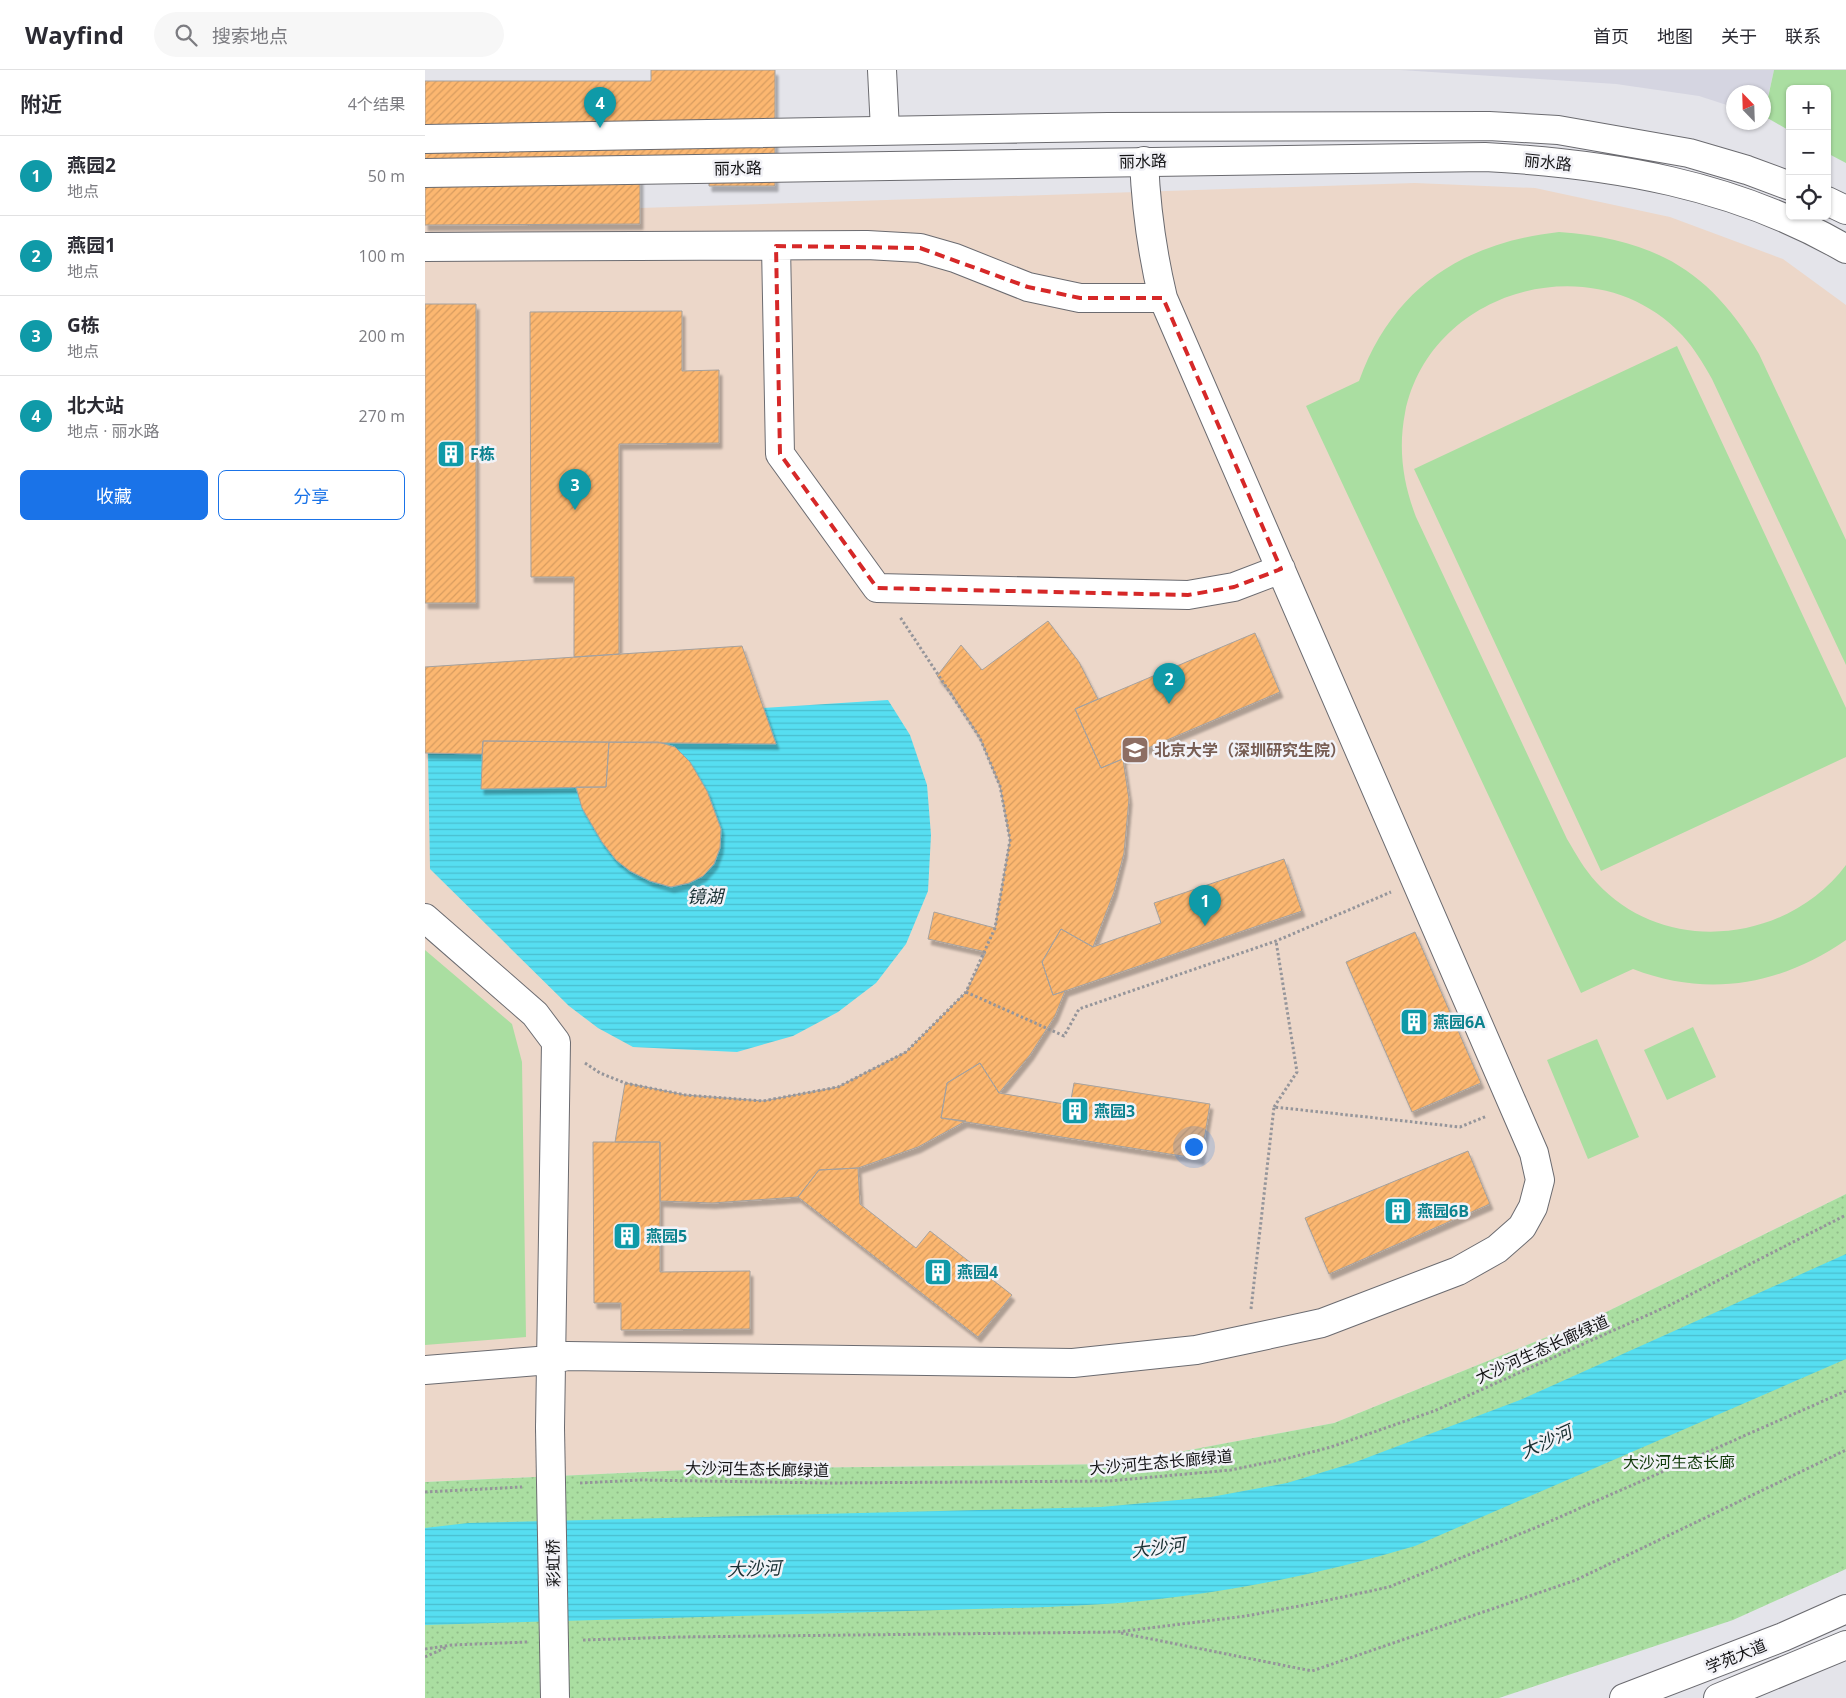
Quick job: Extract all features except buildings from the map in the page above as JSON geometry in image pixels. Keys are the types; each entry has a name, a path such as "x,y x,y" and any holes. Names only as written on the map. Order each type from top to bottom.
{"street":[{"path":"882,70 885,130"},
{"name":"丽水路","path":"425,139 885,130 1450,126 1548,129 1689,153 1747,170 1786,185"},
{"name":"丽水路","path":"425,173 1431,156 1537,160 1583,165 1683,182 1729,195 1781,216 1846,248"},
{"path":"425,1370 550,1360 567,1356 1073,1363 1196,1350 1322,1323 1458,1271 1497,1249 1522,1227 1533,1207 1540,1180 1534,1153 1163,298 1151,245 1145,203 1144,161"},
{"path":"1831,203 1846,210"},
{"path":"776,246 780,454 877,588 1188,595 1233,587 1281,569"},
{"path":"425,247 867,246 920,248 955,258 1028,287 1071,296 1163,298"},
{"path":"425,918 535,1014 556,1042"},
{"name":"彩虹桥","path":"555,1698 550,1360 556,1042"},
{"name":"学苑大道","path":"1624,1698 1765,1644 1846,1609"},
{"name":"学苑大道","path":"1718,1698 1846,1645"}],"path":[{"path":"556,1042 601,1073 625,1084 685,1095 763,1101 839,1088 905,1052 966,992 995,928 1010,840 1000,786 980,738 890,603 877,588"},
{"path":"966,992 1064,1036 1079,1009 1276,941 1416,882"},
{"path":"1248,1339 1275,1107 1297,1072 1276,941"},
{"path":"1275,1107 1460,1127 1513,1105"},
{"name":"大沙河生态长廊绿道","path":"572,1484 641,1480 829,1483 1109,1481 1231,1470 1285,1459 1331,1447 1434,1411 1670,1305 1846,1215"},
{"path":"580,1640 678,1637 1117,1632 1246,1616 1389,1587 1537,1528 1846,1391"},
{"path":"1117,1632 1313,1672 1576,1580 1846,1450"},
{"path":"425,1492 523,1486"},
{"path":"425,1648 531,1642"},
{"path":"425,1657 453,1645"}],"highlighted area":[{"path":"776,246 920,248 1028,287 1080,298 1163,298 1281,569 1234,587 1188,595 877,588 780,454"}],"shaded area":[{"path":"1401,70 1774,70 1771,85 1726,85 1726,105 1699,96 1616,84"},
{"name":"北京大学（深圳研究生院）","path":"1415,183 1535,188 1670,217 1783,259 1846,305 1846,1194 1594,1318 1334,1423 1115,1464 709,1469 425,1482 425,215"}],"green space":[{"path":"1774,70 1846,70 1846,163 1831,155 1831,85 1786,85 1786,129 1771,120 1771,85"},
{"path":"1559,232 1624,242 1677,264 1700,281 1721,301 1741,325 1759,354 1846,540 1846,665 1712,379 1698,356 1682,335 1646,307 1606,291 1563,286 1521,293 1481,309 1447,335 1421,370 1405,413 1402,453 1408,491 1416,517 1567,839 1584,867 1597,883 1625,907 1656,922 1690,930 1725,931 1760,924 1792,911 1821,891 1846,865 1846,940 1796,968 1770,977 1716,984 1689,983 1661,978 1633,969 1581,993 1306,406 1359,381 1373,348 1391,320 1412,295 1436,275 1462,259 1492,247 1524,238"},
{"path":"1677,346 1846,708 1846,757 1601,871 1414,469"},
{"path":"425,950 512,1024 522,1062 526,1337 425,1345"},
{"path":"1693,1027 1716,1077 1667,1100 1644,1050"},
{"path":"1597,1039 1639,1137 1588,1159 1547,1060"},
{"name":"大沙河生态长廊","path":"1846,1194 1846,1569 1733,1620 1499,1698 425,1698 425,1482 709,1469 1115,1464 1334,1423 1594,1318"}],"water":[{"name":"镜湖","path":"888,700 910,735 927,785 931,835 928,891 906,944 876,983 838,1012 793,1036 737,1052 633,1047 598,1028 569,1006 430,869 428,753 482,754 483,741 776,744 763,708"},
{"name":"大沙河","path":"1846,1254 1846,1359 1415,1546 1350,1564 1285,1579 1218,1591 1112,1603 1048,1607 425,1625 425,1528 468,1523 1101,1507 1211,1497 1287,1483 1353,1463 1520,1400"}],"place":[{"name":"北大站","path":"600,128"},
{"name":"F栋","path":"451,454"},
{"name":"G栋","path":"575,510"},
{"name":"燕园1","path":"1169,704"},
{"name":"北京大学（深圳研究生院）","path":"1135,750"},
{"name":"燕园2","path":"1205,926"},
{"name":"燕园6A","path":"1414,1022"},
{"name":"燕园3","path":"1075,1111"},
{"name":"燕园6B","path":"1398,1211"},
{"name":"燕园5","path":"627,1236"},
{"name":"燕园4","path":"938,1272"}]}
